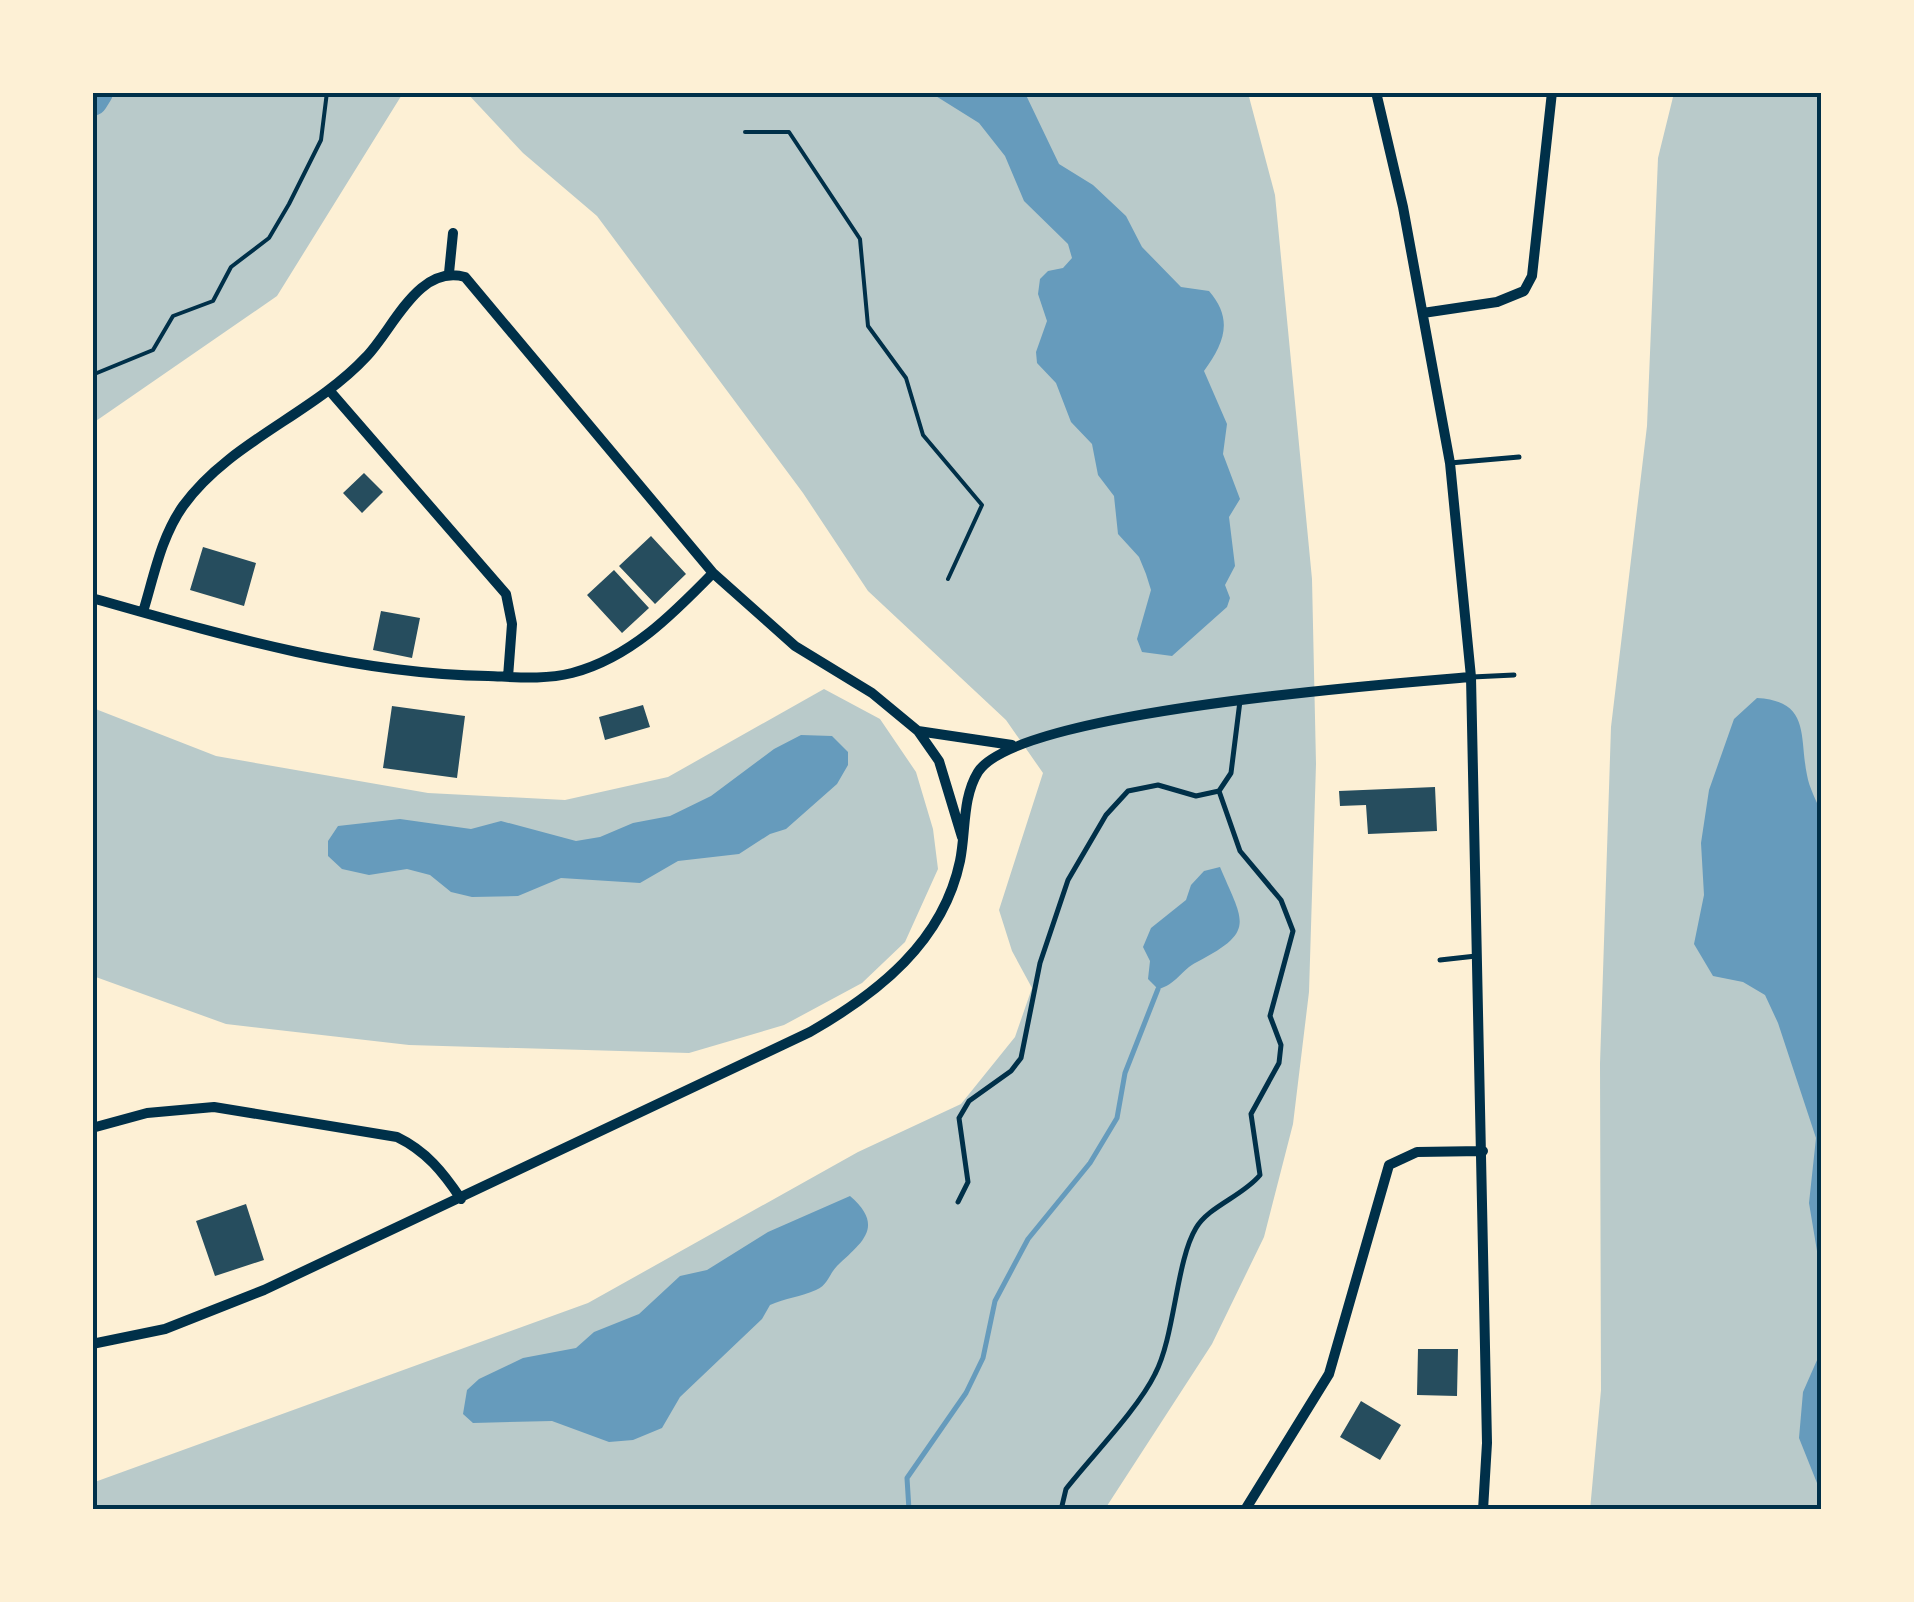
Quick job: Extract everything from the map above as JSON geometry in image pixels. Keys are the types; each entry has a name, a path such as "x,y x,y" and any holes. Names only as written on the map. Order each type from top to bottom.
{"street":[{"path":"1376,92 1424,313 1450,462 1471,677 1487,1443 1482,1510"},
{"path":"1424,313 1496,302 1524,291 1532,276 1552,92"},
{"path":"449,273 452,233"},
{"path":"143,612 168,530 204,481 329,390 366,358 433,276 449,273 465,277 713,573 795,646 872,692 918,731 938,761 964,842"},
{"path":"329,390 498,582 511,607 508,677"},
{"path":"92,598 292,652 452,676 556,676 603,662 663,624 713,573"},
{"path":"918,731 1013,745 1240,698 1471,677"},
{"path":"92,1344 165,1329 264,1290 810,1032 860,1004 896,974 924,940 957,878 972,784 980,768 1013,745"},
{"path":"92,1128 146,1113 214,1107 397,1137 417,1146 461,1199"},
{"path":"1245,1510 1329,1374 1389,1165 1417,1152 1482,1151"}],"lane":[{"path":"1450,462 1519,456"},
{"path":"1471,677 1514,675"},
{"path":"1061,1510 1066,1489 1156,1374 1179,1297 1187,1245 1198,1223 1248,1190 1260,1175 1250,1114 1279,1064 1280,1045 1270,1016 1293,931 1281,900 1240,852 1219,792 1230,773 1240,698"},
{"path":"958,1202 968,1182 959,1118 969,1101 1011,1071 1021,1058 1040,963 1068,880 1106,815 1128,791 1158,785 1196,796 1219,792"},
{"path":"1440,960 1476,956"}],"path":[{"path":"92,374 153,350 173,316 213,301 231,267 269,238 321,140 326,92"},
{"path":"744,132 788,132 845,211 860,238 868,326 906,378 923,435 982,505 948,579"}],"shaded area":[{"path":"97,93 403,93 277,296 93,423 92,100"},
{"path":"467,93 1248,93 1275,195 1312,579 1316,764 1309,992 1293,1124 1264,1237 1212,1344 1105,1509 93,1510 92,1483 588,1303 858,1152 961,1104 1015,1037 1032,988 1012,951 999,910 1043,773 1006,720 868,591 803,493 597,216 523,153"},
{"path":"1674,93 1821,93 1821,1509 1590,1510 1601,1390 1600,1064 1611,727 1647,426 1658,158"},
{"path":"824,689 880,719 916,772 933,829 938,869 905,942 862,983 784,1025 689,1053 409,1045 226,1024 93,976 93,708 216,756 428,793 565,800 668,777"}],"water":[{"path":"931,93 1025,93 1059,164 1093,185 1126,216 1142,247 1181,287 1209,291 1222,312 1221,341 1204,371 1227,424 1223,454 1240,499 1229,517 1235,566 1225,585 1230,598 1227,607 1172,656 1142,652 1137,639 1151,590 1146,574 1139,557 1118,534 1114,496 1098,475 1092,444 1071,422 1056,383 1037,363 1036,352 1047,321 1038,294 1040,279 1048,271 1063,268 1072,258 1068,244 1024,201 1005,156 979,123"},
{"path":"1757,698 1786,706 1794,714 1802,735 1808,780 1821,813 1821,1275 1809,1203 1816,1138 1778,1023 1765,995 1743,982 1713,976 1694,944 1704,895 1701,843 1709,790 1734,719"},
{"path":"801,735 832,736 848,752 848,765 837,784 786,829 770,834 739,854 678,861 640,883 561,878 518,896 472,897 451,892 430,875 407,869 369,875 342,869 328,856 328,841 338,826 400,819 471,829 501,821 576,841 600,837 633,823 670,816 711,796 774,749"},
{"path":"1220,867 1239,913 1237,933 1158,989 1148,979 1150,961 1143,947 1151,928 1186,900 1191,885 1204,871"},
{"path":"850,1196 867,1217 868,1226 861,1242 820,1288 770,1305 762,1319 680,1397 662,1428 633,1440 609,1442 552,1421 473,1423 463,1414 467,1390 479,1379 523,1358 576,1348 594,1332 639,1314 680,1276 707,1270 768,1232"},
{"path":"1821,1351 1821,1493 1799,1438 1803,1392"}],"building":[{"path":"364,473 383,492 362,513 343,493"},
{"path":"651,536 686,574 655,604 619,566"},
{"path":"203,547 256,563 244,606 190,590"},
{"path":"614,570 649,608 622,633 587,595"},
{"path":"381,611 420,618 412,658 373,650"},
{"path":"643,705 650,727 605,740 599,717"},
{"path":"392,706 465,716 457,778 383,768"},
{"path":"1435,787 1437,831 1368,834 1366,805 1340,806 1339,791"},
{"path":"246,1204 264,1260 215,1276 196,1221"},
{"path":"1418,1349 1458,1349 1457,1396 1417,1395"},
{"path":"1361,1401 1401,1425 1380,1460 1340,1437"}],"waterway":[{"path":"92,100 97,92"},
{"path":"909,1510 907,1478 966,1393 983,1358 995,1301 1028,1239 1090,1163 1117,1118 1125,1073 1158,989"}]}
